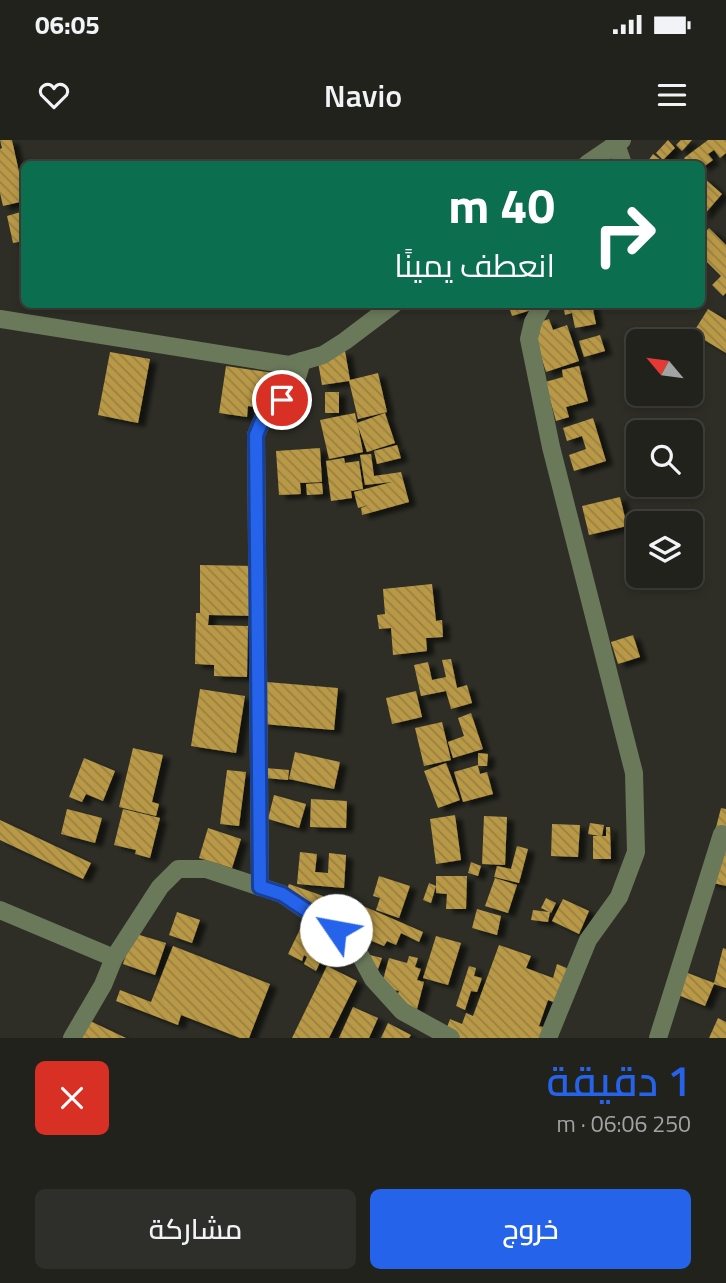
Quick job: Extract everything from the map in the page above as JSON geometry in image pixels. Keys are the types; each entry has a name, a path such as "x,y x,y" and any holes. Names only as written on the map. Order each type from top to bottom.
{"street":[{"path":"591,161 619,142 622,161"},
{"path":"0,319 289,365 323,355 389,308"},
{"path":"541,308 533,322 529,338 551,447 634,773 636,852 619,897 588,940 548,1038"},
{"path":"260,887 256,435 264,416 282,400 296,382 302,361"},
{"path":"658,1038 722,834"},
{"path":"72,1038 103,985 114,958 160,887 178,869 206,869 282,894 353,942 373,979 402,1011 449,1037"},
{"path":"0,910 114,958"}],"building":[{"path":"0,140 12,140 21,181 21,202 3,206 0,193"},
{"path":"668,140 675,148 663,160 656,153"},
{"path":"681,140 692,140 682,151 676,145"},
{"path":"708,140 726,140 726,153 720,158 714,150 708,154 713,160 705,166 705,161 686,161 684,158"},
{"path":"653,154 663,161 648,161"},
{"path":"705,179 722,194 705,214"},
{"path":"21,212 21,242 13,243 7,216"},
{"path":"709,228 726,245 726,293 723,296 712,285 721,276 705,260 705,233"},
{"path":"509,308 537,308 512,316"},
{"path":"564,308 593,308 596,324 575,328 572,313 565,315"},
{"path":"708,309 726,320 726,353 704,340 704,329 696,329"},
{"path":"549,319 553,330 567,325 579,361 546,372 531,325"},
{"path":"600,335 605,351 584,357 579,341"},
{"path":"345,351 350,380 378,373 387,412 358,419 349,381 322,385 317,356"},
{"path":"110,352 150,359 138,423 98,415"},
{"path":"226,366 274,373 269,409 248,406 247,417 219,413"},
{"path":"579,366 588,401 566,407 569,417 556,421 545,382 563,377 562,370"},
{"path":"325,392 339,392 339,413 325,413"},
{"path":"355,413 357,423 385,413 395,443 367,452 358,426 363,452 329,459 320,420"},
{"path":"593,418 606,461 574,471 569,455 586,449 582,436 567,441 563,428"},
{"path":"397,445 401,458 377,464 374,451"},
{"path":"320,448 322,482 300,483 301,494 279,495 276,451"},
{"path":"371,454 374,476 401,472 409,502 362,515 361,508 369,505 358,508 354,492 392,482 365,485 360,455"},
{"path":"344,458 345,463 359,461 363,489 351,491 352,498 331,501 326,461"},
{"path":"322,483 323,494 307,495 306,484"},
{"path":"620,497 626,526 589,535 582,506"},
{"path":"200,565 256,566 256,616 209,615 208,625 248,626 247,677 214,676 214,665 195,664 196,613 200,613"},
{"path":"432,584 436,621 442,620 443,637 426,638 427,651 393,655 391,628 379,629 377,615 385,614 383,589"},
{"path":"633,635 640,657 618,664 611,642"},
{"path":"451,659 457,688 467,685 472,703 451,709 446,691 421,696 414,665 428,662 432,680 446,677 442,660"},
{"path":"267,682 338,688 334,730 263,724"},
{"path":"200,689 245,696 236,753 191,746"},
{"path":"416,691 422,717 392,724 386,698"},
{"path":"471,713 483,749 453,758 448,742 464,736 458,718"},
{"path":"442,722 451,760 424,766 415,728"},
{"path":"133,748 163,755 152,802 159,804 156,816 119,807"},
{"path":"295,752 340,762 334,789 289,779"},
{"path":"478,753 488,754 487,766 478,766 480,774 487,772 493,794 463,802 454,772 478,765"},
{"path":"84,758 115,771 103,801 86,794 82,802 69,797"},
{"path":"446,763 460,800 438,808 424,771"},
{"path":"266,768 289,770 288,780 265,778"},
{"path":"227,770 246,772 239,826 220,824"},
{"path":"274,795 306,804 299,828 268,819"},
{"path":"311,799 347,801 346,828 310,827"},
{"path":"721,808 726,809 726,838 714,835"},
{"path":"67,809 102,818 95,843 61,834"},
{"path":"123,809 160,818 150,858 135,854 136,850 114,845"},
{"path":"455,815 461,860 436,864 430,819"},
{"path":"484,816 507,817 505,865 482,864"},
{"path":"0,820 91,863 83,879 0,840"},
{"path":"590,823 604,825 602,836 606,836 606,827 610,827 611,859 593,859 593,836 600,836 588,834"},
{"path":"552,824 580,825 578,857 551,856"},
{"path":"208,828 241,839 232,868 199,858"},
{"path":"517,846 528,849 519,883 494,877 497,866 511,869"},
{"path":"726,847 726,886 705,881"},
{"path":"300,852 317,854 315,872 328,873 329,853 346,855 344,888 297,884"},
{"path":"471,862 481,866 478,876 468,873"},
{"path":"379,876 410,886 399,918 376,910 380,898 373,896"},
{"path":"436,876 467,876 466,909 446,909 447,894 436,893"},
{"path":"495,878 517,885 508,913 485,906"},
{"path":"429,883 436,886 431,903 423,900"},
{"path":"289,884 323,896 319,907 285,895"},
{"path":"546,898 556,903 548,922 531,920 533,910 549,912 541,908"},
{"path":"563,899 589,911 579,934 552,921"},
{"path":"361,905 423,932 419,942 401,933 396,945 387,941 384,946 350,932"},
{"path":"477,909 501,916 497,935 472,928"},
{"path":"177,912 200,920 192,943 169,935"},
{"path":"303,923 332,937 316,971 304,964 307,957 304,955 302,961 288,954"},
{"path":"133,933 166,943 155,975 123,964"},
{"path":"436,936 461,943 448,985 423,978"},
{"path":"499,945 531,956 526,968 553,978 557,964 569,969 556,1003 548,1000 539,1026 546,1028 542,1038 459,1038 445,1033 450,1019 462,1024 466,1013 473,1016"},
{"path":"173,946 270,984 249,1038 240,1038 181,1015 178,1025 116,1001 120,990 151,1002"},
{"path":"723,948 726,949 726,988 714,984 705,1006 676,994 685,972 714,983"},
{"path":"370,955 382,958 378,969 367,966"},
{"path":"409,956 418,958 415,967 421,969 417,980 424,982 417,1009 395,1003 399,991 381,987 389,958 407,963"},
{"path":"327,966 357,981 329,1038 292,1038"},
{"path":"469,966 476,968 474,976 482,978 477,992 471,991 465,1010 456,1006"},
{"path":"353,1007 378,1018 369,1038 339,1038"},
{"path":"718,1018 726,1022 726,1038 709,1038"},
{"path":"88,1020 126,1038 79,1038"},
{"path":"388,1023 411,1035 409,1038 381,1038"}],"route":[{"path":"282,400 264,416 256,435 260,887 282,894 336,930"}]}
